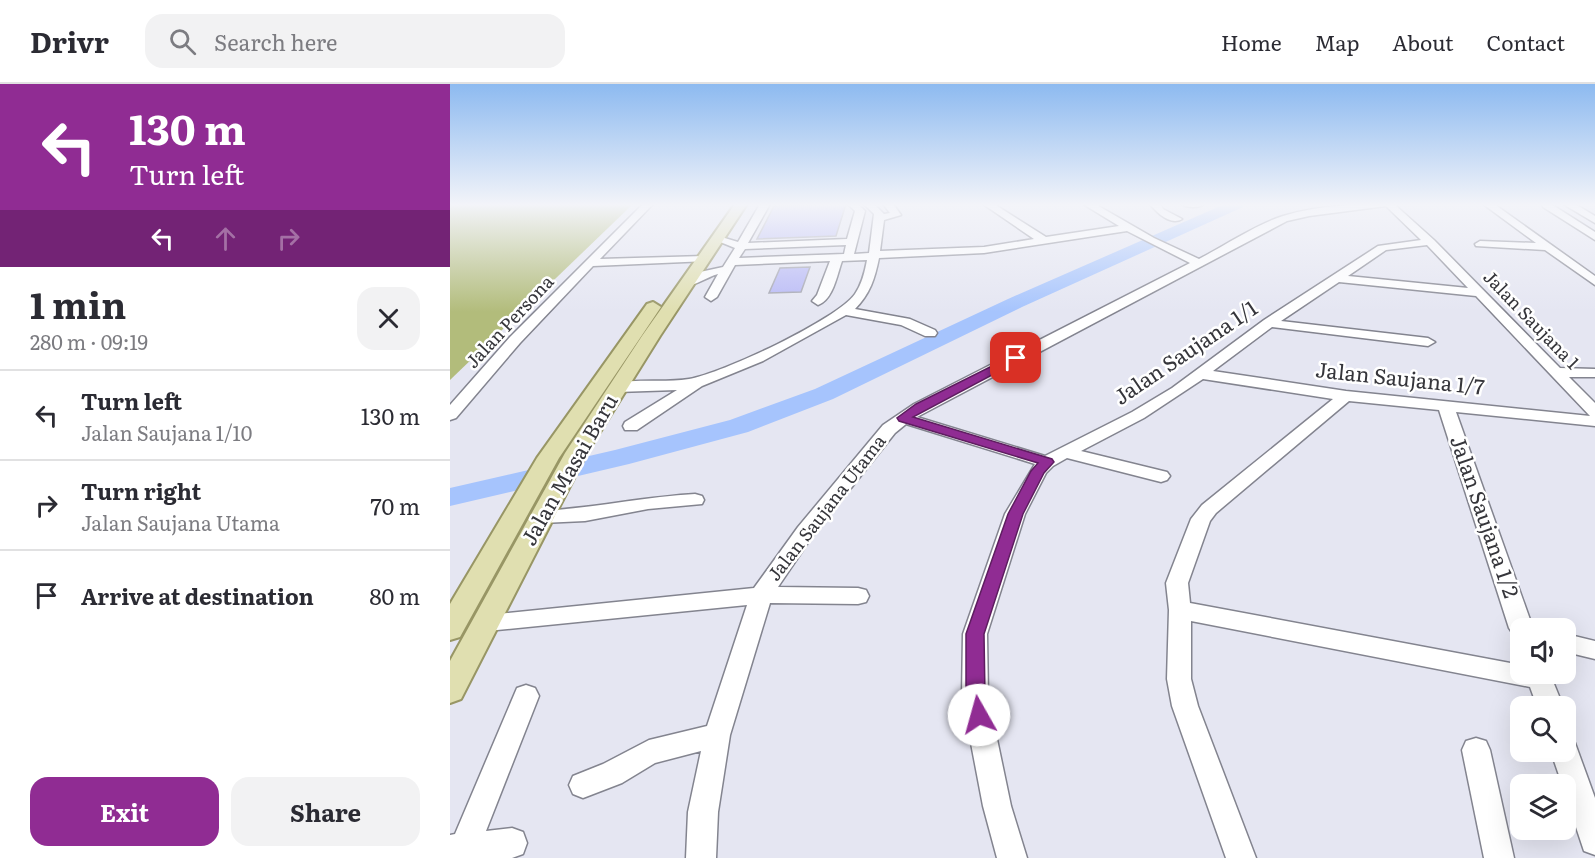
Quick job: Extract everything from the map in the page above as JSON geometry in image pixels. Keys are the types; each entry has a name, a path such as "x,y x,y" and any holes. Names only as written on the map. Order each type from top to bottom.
{"main road":[{"name":"Jalan Masai Baru","path":"450,629 576,453 687,283 707,240"},
{"name":"Jalan Masai Baru","path":"450,690 487,622 538,507 548,458 586,400 698,256 717,240"},
{"path":"586,400 598,393 617,387"}],"street":[{"name":"Jalan Persona","path":"450,415 515,340 614,240"},
{"path":"719,240 734,257"},
{"path":"711,297 744,240"},
{"path":"818,301 823,296 851,240"},
{"path":"631,426 699,382 747,363 846,311 860,297 874,256 876,240"},
{"path":"687,283 734,257 847,251 874,256 984,250 1057,240"},
{"path":"1150,240 1199,263"},
{"name":"Jalan Saujana Utama","path":"701,858 703,812 717,735 761,596 806,532 889,429 920,407 1245,240"},
{"name":"Jalan Saujana 1","path":"1420,240 1480,293 1595,412"},
{"path":"1538,240 1595,281"},
{"name":"Jalan Saujana 1/1","path":"1012,858 997,806 975,696 975,634 1016,514 1038,471 1047,462 1138,415 1202,374 1269,323 1382,248 1423,243"},
{"path":"1480,244 1548,247"},
{"path":"734,257 847,251"},
{"path":"596,259 698,256"},
{"path":"1338,278 1480,293"},
{"path":"846,311 905,322 930,333"},
{"path":"1269,323 1428,342"},
{"path":"1556,372 1595,373"},
{"name":"Jalan Saujana 1/7","path":"1202,374 1346,396 1595,421"},
{"path":"617,387 699,382"},
{"path":"1241,858 1185,706 1179,679 1180,610 1177,583 1201,519 1209,509 1346,396"},
{"name":"Jalan Saujana 1/2","path":"1446,406 1518,618"},
{"path":"903,418 1047,462"},
{"path":"1066,453 1161,476"},
{"path":"538,507 585,515 648,504 695,500"},
{"path":"761,596 858,596"},
{"name":"Jalan Saujana Utama","path":"487,622 761,596"},
{"path":"1180,610 1510,671"},
{"path":"1576,645 1595,650"},
{"path":"457,849 526,696"},
{"path":"583,785 612,774 649,752 717,735"},
{"path":"1476,750 1499,858"},
{"path":"1568,762 1595,840"},
{"path":"457,849 512,843"}],"green space":[{"path":"450,240 595,240 450,380"}],"building":[{"path":"810,267 801,292 769,293 780,268"}],"waterway":[{"path":"450,497 619,458 739,426 824,394 1015,303 1082,275 1155,240"}],"route":[{"path":"979,715 975,696 975,634 1016,514 1038,471 1047,462 903,418 1016,358"}]}
